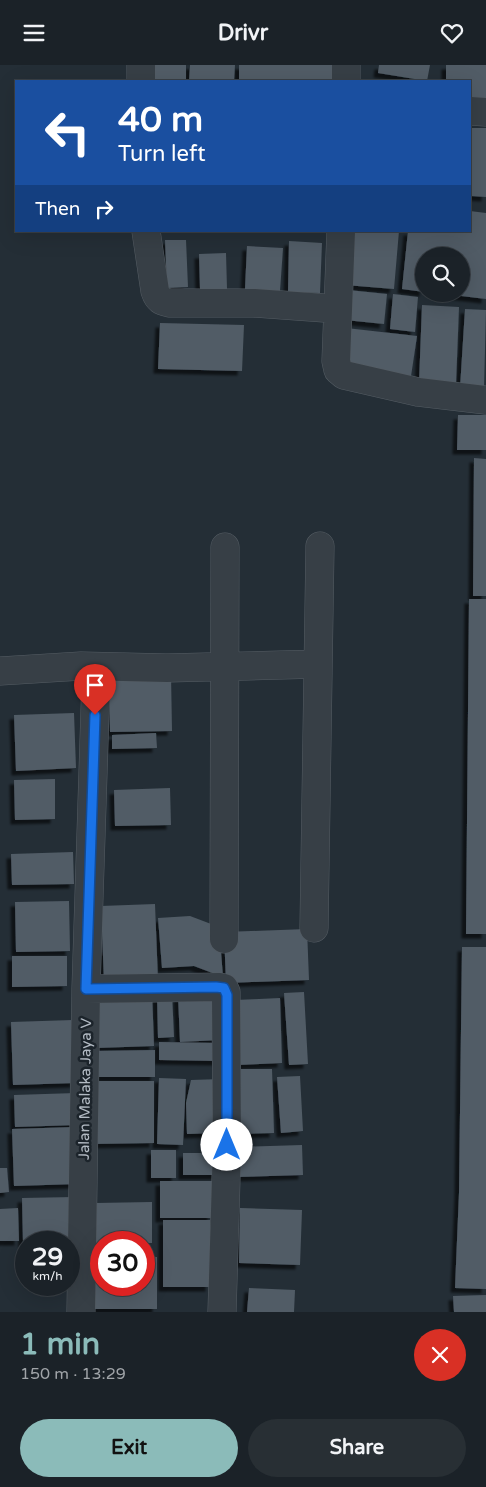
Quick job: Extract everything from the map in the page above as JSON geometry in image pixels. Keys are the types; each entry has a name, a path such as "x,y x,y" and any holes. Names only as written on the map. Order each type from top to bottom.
{"street":[{"path":"141,65 141,80"},
{"path":"346,65 346,80"},
{"path":"471,111 486,112"},
{"path":"146,232 155,291 161,301 170,303 254,303 338,309"},
{"path":"341,232 336,361 338,370 344,375 418,392 486,400"},
{"path":"314,927 320,546"},
{"path":"224,939 225,547"},
{"path":"0,671 81,666 166,668 318,664"},
{"name":"Jalan Malaka Jaya V","path":"81,666 96,679 86,989 81,1312"},
{"path":"86,989 220,987 224,988 227,995 227,1145 222,1312"}],"building":[{"path":"147,65 186,65 186,80 147,80"},
{"path":"190,65 235,65 234,80 189,80"},
{"path":"239,65 336,65 335,80 239,79"},
{"path":"379,65 430,65 427,80 378,73"},
{"path":"446,65 486,65 486,103 471,102 471,80 446,80"},
{"path":"472,128 486,128 486,197 471,196"},
{"path":"471,211 486,213 486,299 470,297 470,247 415,247 415,291 402,289 408,232 471,232"},
{"path":"349,232 399,232 394,289 345,285"},
{"path":"165,240 186,240 188,287 167,288"},
{"path":"289,241 322,243 320,293 288,292"},
{"path":"247,246 283,248 280,291 245,289"},
{"path":"226,253 227,289 200,289 199,254"},
{"path":"348,290 387,294 384,324 345,320"},
{"path":"393,294 415,297 415,302 418,302 415,332 390,329"},
{"path":"422,305 459,307 456,384 419,383"},
{"path":"465,309 486,310 484,389 460,388"},
{"path":"160,323 244,325 242,371 158,369"},
{"path":"346,328 417,336 410,383 342,361"},
{"path":"458,415 486,415 486,450 457,450"},
{"path":"474,458 486,459 486,596 473,596"},
{"path":"469,599 486,599 486,934 466,934"},
{"path":"171,674 172,731 110,732 109,675"},
{"path":"74,713 76,768 16,771 14,715"},
{"path":"156,733 157,748 112,749 112,735"},
{"path":"55,779 55,819 15,820 14,780"},
{"path":"170,788 171,825 115,826 114,790"},
{"path":"73,852 74,884 12,885 11,854"},
{"path":"69,901 70,951 16,952 15,902"},
{"path":"155,904 158,981 104,982 101,906"},
{"path":"190,916 219,927 223,977 194,966 162,968 158,918"},
{"path":"307,929 309,980 226,983 224,932"},
{"path":"462,947 486,947 486,1289 455,1288 459,1193"},
{"path":"12,956 67,956 67,986 12,987"},
{"path":"152,991 154,1046 96,1048 94,993"},
{"path":"304,992 308,1064 289,1065 284,993"},
{"path":"217,993 220,1040 180,1042 178,995"},
{"path":"157,994 172,994 174,1037 158,1038"},
{"path":"280,998 282,1063 238,1065 235,1000"},
{"path":"73,1020 75,1083 13,1085 11,1022"},
{"path":"159,1042 219,1043 219,1061 159,1060"},
{"path":"155,1050 155,1077 94,1077 93,1051"},
{"path":"239,1069 272,1069 274,1133 241,1134"},
{"path":"300,1076 303,1131 281,1133 277,1077"},
{"path":"159,1078 186,1079 183,1145 157,1144"},
{"path":"222,1079 218,1133 187,1134 186,1103 191,1080"},
{"path":"92,1081 154,1081 154,1143 92,1144"},
{"path":"76,1093 77,1125 15,1127 14,1095"},
{"path":"75,1127 77,1184 14,1186 12,1129"},
{"path":"302,1145 303,1175 237,1177 236,1147"},
{"path":"151,1150 176,1150 176,1178 151,1178"},
{"path":"183,1153 217,1153 217,1175 183,1175"},
{"path":"0,1168 7,1168 9,1192 0,1193"},
{"path":"160,1181 212,1181 212,1218 160,1218"},
{"path":"74,1197 76,1231 23,1231 22,1198"},
{"path":"152,1202 152,1231 96,1231 96,1203"},
{"path":"18,1208 19,1231 15,1231 15,1241 0,1241 0,1209"},
{"path":"240,1208 302,1210 300,1265 239,1263"},
{"path":"163,1220 210,1220 210,1287 163,1287"},
{"path":"88,1256 90,1256 90,1296 155,1296 155,1257 157,1257 157,1309 88,1309"},
{"path":"249,1288 295,1290 294,1312 247,1312"},
{"path":"486,1295 486,1312 454,1312 453,1296"}],"route":[{"path":"95,715 86,989 224,988 227,995 227,1145"}]}
